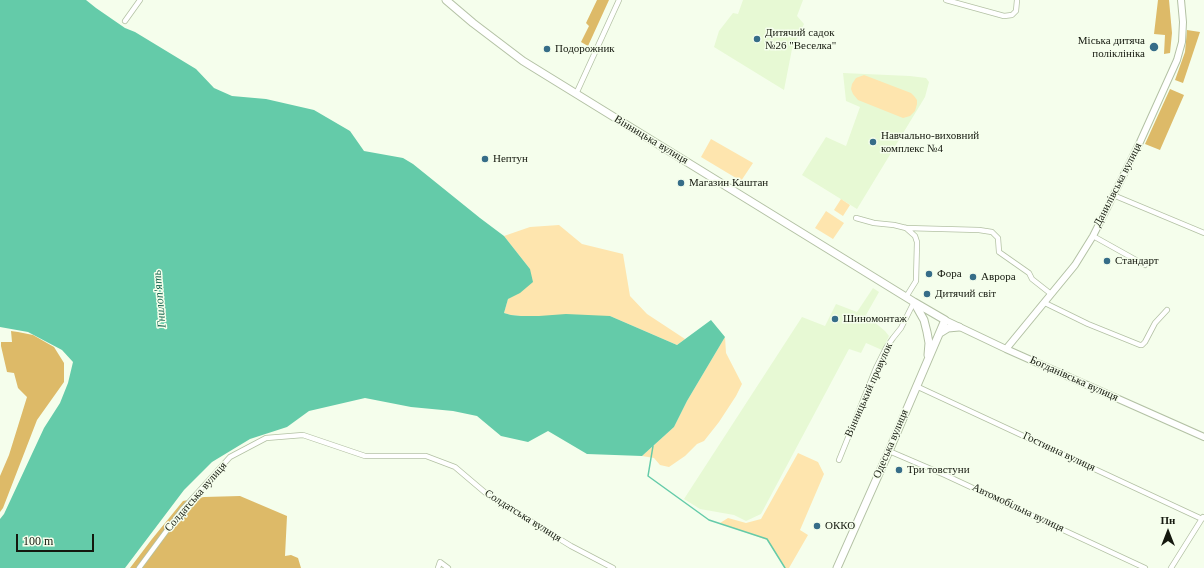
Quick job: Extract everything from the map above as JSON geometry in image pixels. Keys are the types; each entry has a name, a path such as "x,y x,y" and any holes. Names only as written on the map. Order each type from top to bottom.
{"main road":[{"name":"Вінницька вулиця","path":"446,0 473,23 523,61 945,320"},
{"name":"Данилівська вулиця","path":"1006,349 1075,265 1093,236 1140,142 1177,60 1182,42 1183,22 1181,0"},
{"path":"914,302 924,320 927,332 928,359"},
{"path":"927,332 928,320 931,316 937,315"},
{"name":"Богданівська вулиця","path":"945,320 1006,349 1204,437"},
{"name":"Одеська вулиця","path":"836,568 889,451 945,320"},
{"path":"938,334 948,328 959,326"}],"street":[{"path":"125,21 140,0"},
{"path":"576,94 619,0"},
{"path":"946,0 1004,16 1012,15 1016,11 1017,0"},
{"path":"1113,195 1204,233"},
{"path":"856,218 874,223 906,228 979,230 992,232 998,238 999,252 1029,273 1032,279 1051,294"},
{"path":"906,228 915,236 917,242 916,281 906,297"},
{"path":"1093,236 1145,265"},
{"name":"Вінницький провулок","path":"838,460 876,368 886,348 902,328 914,302"},
{"path":"1045,303 1088,324 1140,345 1145,342 1155,323 1167,310"},
{"name":"Гостинна вулиця","path":"916,386 1203,517"},
{"name":"Солдатська вулиця","path":"139,568 182,510 230,457 266,438 303,435 365,456 426,456 455,467 488,495 571,546 613,568"},
{"name":"Автомобільна вулиця","path":"889,451 946,475 1145,568"},
{"path":"1172,568 1203,517"},
{"path":"438,568 440,562 448,568"}],"shaded area":[{"path":"597,0 609,0 588,46 581,42 589,26 586,23"},
{"name":"Дитячий садок №26 \"Веселка\"","path":"743,0 803,0 797,16 804,24 792,49 784,90 714,47 719,31 733,13 738,14"},
{"path":"1158,0 1169,0 1172,33 1170,53 1164,54 1165,35 1154,34"},
{"path":"1187,30 1200,32 1183,83 1175,80 1185,52"},
{"name":"Навчально-виховний комплекс №4","path":"843,73 910,76 926,78 929,82 925,97 857,209 802,175 826,137 846,146 860,107 846,101"},
{"path":"864,75 911,93 917,100 915,111 910,116 903,118 858,100 851,89 852,84 856,78"},
{"path":"1170,89 1184,95 1160,150 1145,144"},
{"path":"711,139 753,163 741,181 701,157"},
{"path":"841,199 850,205 843,216 834,210"},
{"path":"826,211 844,223 833,239 815,228"},
{"path":"559,225 582,244 623,254 630,296 647,314 685,339 677,345 610,316 521,316 504,313 508,299 530,269 504,236 530,227"},
{"path":"873,288 879,292 866,315 889,336 882,350 866,343 861,353 849,349 761,514 746,521 734,515 700,509 684,499 802,317 825,326 836,304 857,312"},
{"path":"11,331 33,335 54,347 64,363 64,382 37,420 3,508 0,512 0,476 9,455 27,397 18,388 14,373 7,372 1,342 12,342"},
{"path":"725,337 726,353 742,384 719,422 704,441 697,444 685,456 669,467 660,465 654,458 642,456 674,427 687,401"},
{"path":"798,453 818,462 824,474 800,530 808,535 789,568 785,568 767,540 720,523 728,518 746,523 761,519"},
{"path":"240,496 287,516 285,556 291,555 298,558 301,568 130,568 183,501 204,497"}],"water":[{"name":"Гнилоп'ять","path":"0,0 86,0 125,28 135,32 196,69 214,88 232,96 266,99 314,110 350,131 364,151 403,158 413,164 504,236 530,269 533,282 520,293 508,299 504,313 521,316 566,314 610,316 677,345 711,320 725,337 687,401 674,427 642,456 587,454 548,431 528,442 501,436 477,416 453,411 411,407 365,398 309,411 287,427 250,439 212,462 184,490 125,568 0,568 0,519 4,514 44,428 60,403 68,383 73,362 62,350 28,332 0,327"}],"waterway":[{"path":"653,446 648,476 709,520 767,539 785,568"}],"place":[{"name":"Дитячий садок №26 \"Веселка\"","path":"757,39"},
{"name":"Міська дитяча поліклініка","path":"1154,47"},
{"name":"Подорожник","path":"547,49"},
{"name":"Навчально-виховний комплекс №4","path":"873,142"},
{"name":"Нептун","path":"485,159"},
{"name":"Магазин Каштан","path":"681,183"},
{"name":"Стандарт","path":"1107,261"},
{"name":"Фора","path":"929,274"},
{"name":"Аврора","path":"973,277"},
{"name":"Дитячий світ","path":"927,294"},
{"name":"Шиномонтаж","path":"835,319"},
{"name":"Три товстуни","path":"899,470"},
{"name":"ОККО","path":"817,526"}]}
